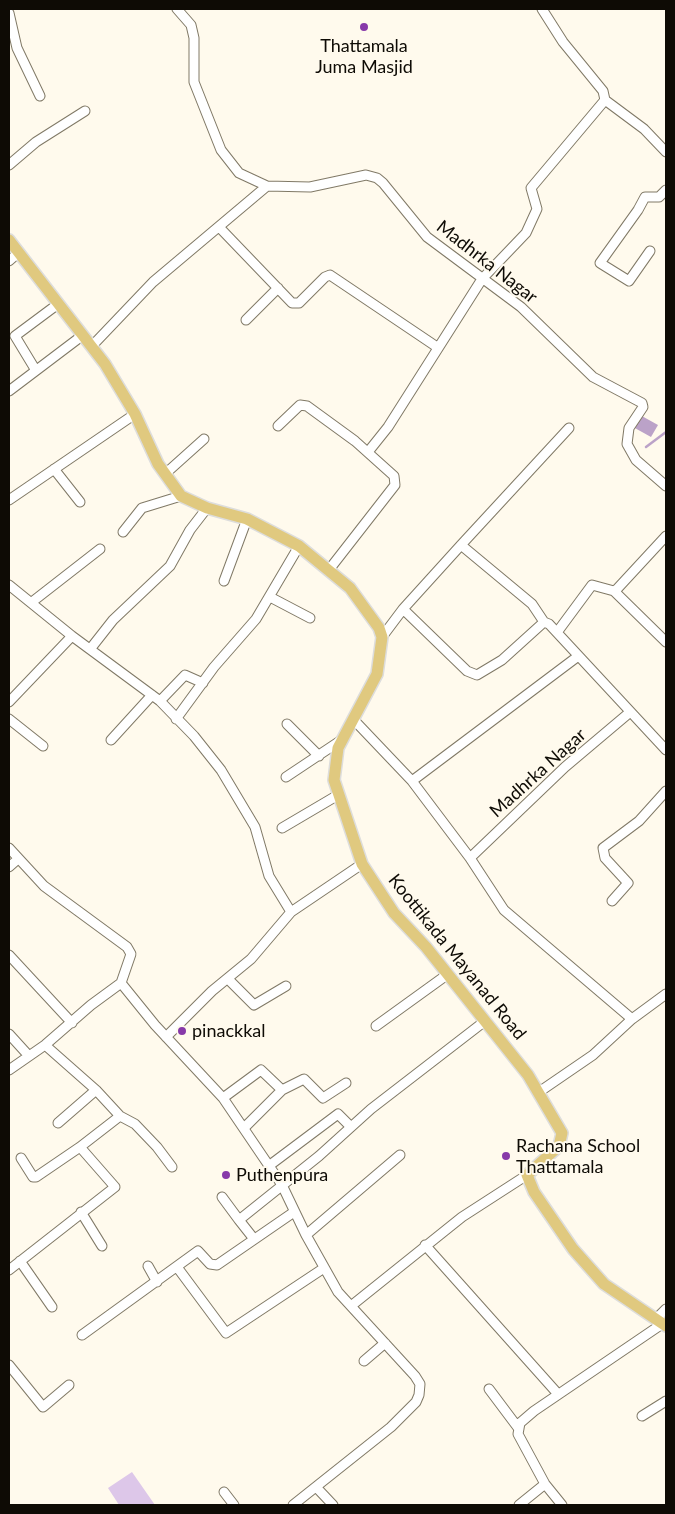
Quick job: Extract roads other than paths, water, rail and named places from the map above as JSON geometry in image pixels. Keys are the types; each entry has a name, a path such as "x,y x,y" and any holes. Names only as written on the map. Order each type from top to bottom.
{"main road":[{"path":"9,240 105,364 135,414 158,464 181,496 207,508 248,519 299,546 350,588 380,628 382,637"},
{"name":"Koottikada Mayanad Road","path":"382,637 377,674 338,748 334,780 338,795 362,864 394,912 448,974 539,1092 562,1133 559,1146 527,1175"},
{"path":"527,1175 534,1192 573,1249 604,1284 661,1323"}],"street":[{"path":"91,347 153,282 267,186 239,173 221,150 194,82 194,38 191,25 177,9"},
{"path":"542,9 563,42 603,90 605,100 644,129 666,152"},
{"path":"9,13 17,48 40,96"},
{"path":"368,452 388,427 437,347 482,279 526,233 537,209 531,188 539,176 605,100"},
{"path":"9,165 36,142 85,111"},
{"name":"Madhrka Nagar","path":"267,186 310,187 366,175 377,178 427,237 521,307 593,377 642,403 643,407 629,428 627,444 636,460 666,486"},
{"path":"650,252 629,281 600,263 638,210 645,196 658,197 666,190"},
{"path":"219,227 292,303 297,304 325,277 330,275 437,347"},
{"path":"9,261 18,253"},
{"path":"246,320 278,288"},
{"path":"35,369 15,336 58,304"},
{"path":"9,391 35,369 83,335"},
{"path":"278,426 300,405 304,404 368,452 394,476 395,485 328,571"},
{"path":"9,500 135,414"},
{"path":"382,637 460,545 569,428"},
{"path":"165,474 204,439"},
{"path":"54,469 80,502"},
{"path":"123,532 142,508 181,496"},
{"path":"91,648 113,620 170,566 190,530 207,508"},
{"path":"224,581 248,519"},
{"path":"614,590 621,586 666,536"},
{"path":"460,545 532,604 544,622 558,631 578,657 666,750"},
{"path":"176,719 256,619 299,546"},
{"path":"32,602 100,549"},
{"path":"9,584 72,636 91,648 160,701 221,770 255,827 269,876 292,912"},
{"path":"558,631 592,585 614,590 666,642"},
{"path":"270,597 310,618"},
{"path":"404,609 467,672 477,675 502,660 544,622"},
{"path":"9,702 72,636"},
{"path":"412,781 578,657"},
{"path":"160,701 185,675 203,683"},
{"path":"110,740 152,695"},
{"name":"Madhrka Nagar","path":"470,858 565,767 630,713"},
{"path":"353,719 412,781 470,858 504,910 632,1019"},
{"path":"9,720 43,746"},
{"path":"287,724 319,756"},
{"path":"286,777 343,738"},
{"path":"612,901 628,883 605,858 603,848 639,821 666,791"},
{"path":"282,828 338,795"},
{"path":"9,848 44,886 127,947 131,954 121,983 91,1005 44,1045 9,1070"},
{"path":"9,867 18,859"},
{"path":"166,1037 212,991 251,959 292,912 362,864"},
{"path":"9,955 72,1023"},
{"path":"376,1026 448,974"},
{"path":"228,979 254,1005 286,986"},
{"path":"121,983 166,1037 223,1098 282,1185 306,1235 338,1292 418,1380 420,1395 391,1427 293,1505"},
{"path":"539,1092 593,1055 632,1019 666,994"},
{"path":"239,1220 319,1156 350,1126 485,1021"},
{"path":"9,1034 29,1056"},
{"path":"44,1045 96,1090 120,1116 135,1124 157,1147 172,1168"},
{"path":"223,1098 261,1070 282,1090"},
{"path":"244,1128 282,1090 304,1079 323,1098 346,1083"},
{"path":"58,1123 96,1090"},
{"path":"270,1166 338,1114 350,1126"},
{"path":"21,1158 33,1177 80,1147 120,1116"},
{"path":"9,1270 114,1187 80,1147"},
{"path":"306,1235 400,1155"},
{"path":"352,1306 425,1245 462,1217 527,1175"},
{"path":"222,1197 254,1239"},
{"path":"81,1212 102,1246"},
{"path":"82,1336 198,1251 210,1264 216,1265 294,1212"},
{"path":"425,1245 558,1394"},
{"path":"20,1261 52,1307"},
{"path":"148,1266 157,1282"},
{"path":"177,1267 226,1333 324,1268"},
{"path":"562,1505 545,1484 518,1434 520,1423 534,1411 661,1323 666,1309"},
{"path":"364,1361 385,1342"},
{"path":"9,1365 43,1408 69,1385"},
{"path":"489,1389 518,1429"},
{"path":"642,1416 666,1401"},
{"path":"519,1505 545,1484"},
{"path":"316,1487 333,1505"},
{"path":"224,1492 234,1505"}],"waterway":[{"path":"646,447 666,432"}],"place":[{"name":"Thattamala Juma Masjid","path":"364,27"},
{"name":"pinackkal","path":"182,1031"},
{"name":"Rachana School Thattamala","path":"506,1156"},
{"name":"Puthenpura","path":"226,1175"}]}
